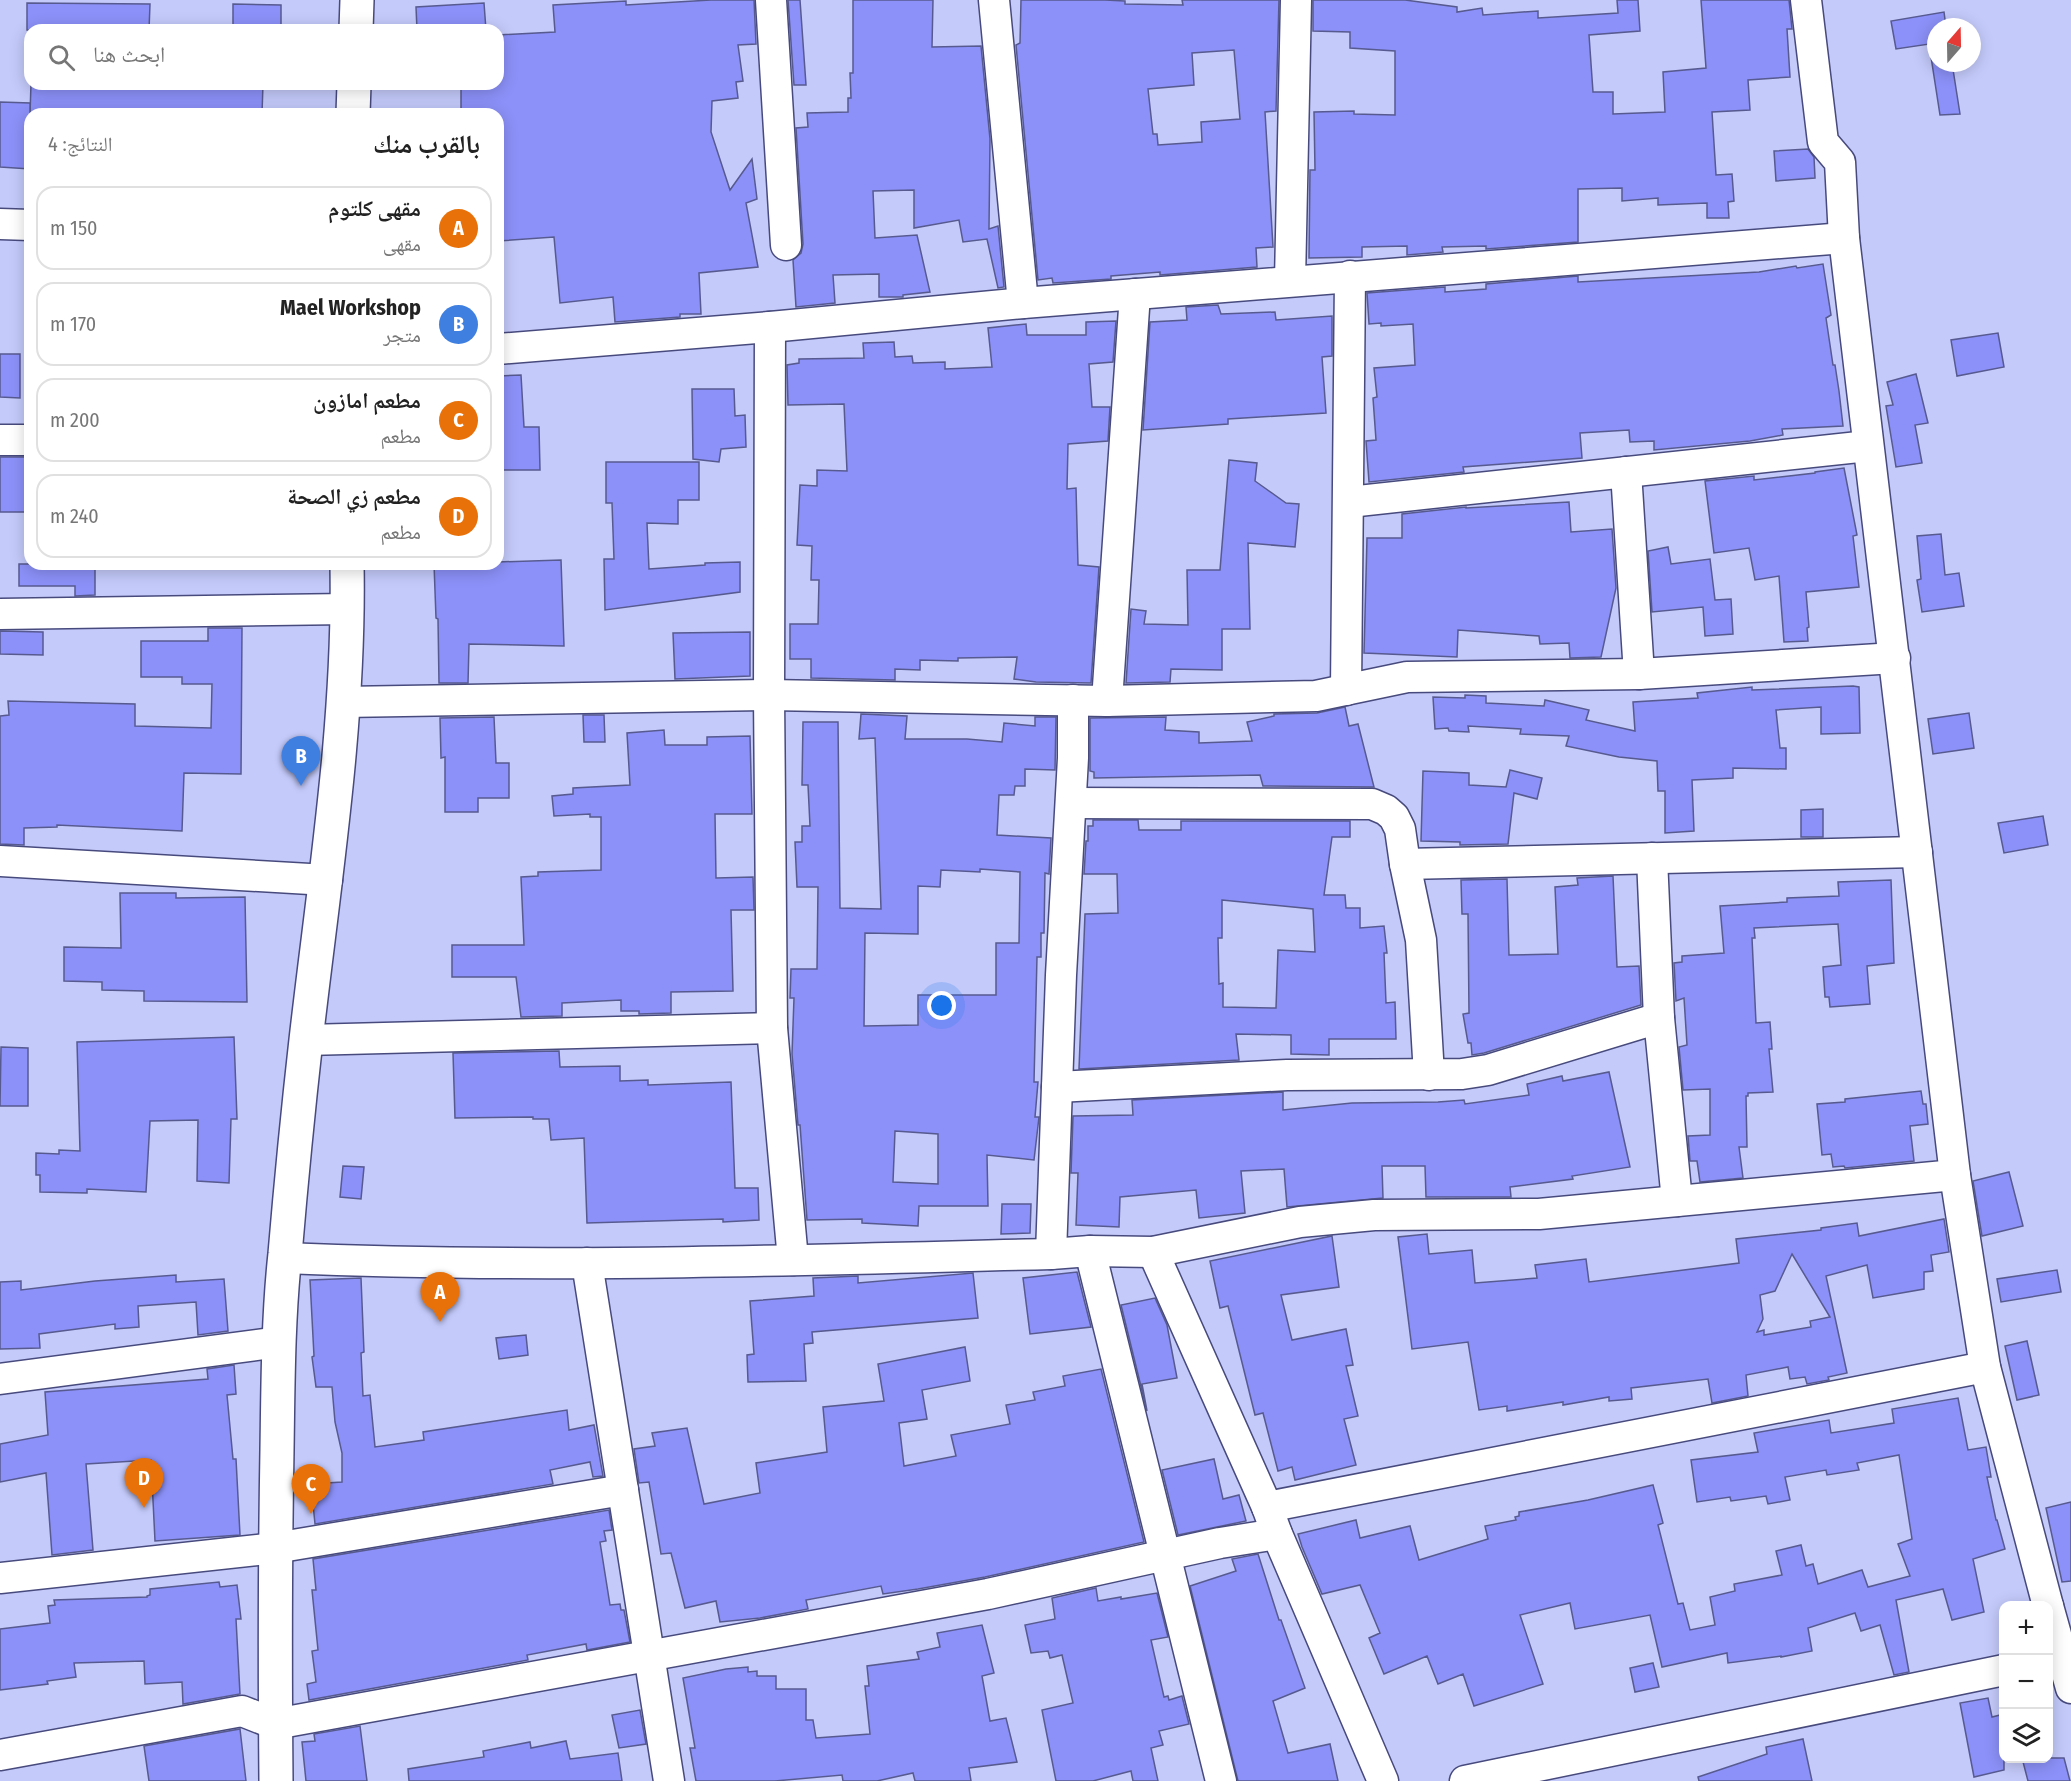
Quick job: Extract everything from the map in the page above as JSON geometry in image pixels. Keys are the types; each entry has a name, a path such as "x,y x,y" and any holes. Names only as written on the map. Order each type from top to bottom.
{"street":[{"path":"356,24 357,0"},
{"path":"771,0 786,245"},
{"path":"994,0 1023,303"},
{"path":"1290,281 1296,0"},
{"path":"1806,0 1823,142 1840,162 1844,238 1955,1175 1985,1367 2047,1601"},
{"path":"353,108 354,90"},
{"path":"0,224 24,225"},
{"path":"504,349 1350,276 1844,238"},
{"path":"1346,690 1350,276"},
{"path":"1107,701 1135,294"},
{"path":"770,327 769,695 772,1028 793,1260"},
{"path":"0,440 24,440"},
{"path":"1349,502 1868,446"},
{"path":"1626,472 1639,674"},
{"path":"276,1781 275,1548 279,1342 284,1258 306,1040 327,880 343,702 348,609 347,570"},
{"path":"0,614 348,609"},
{"path":"343,702 769,695 1107,701 1316,696 1407,677 1639,674 1895,658"},
{"path":"1051,1254 1071,803 1073,700"},
{"path":"1071,803 1372,804 1386,810 1394,817 1400,829 1421,940 1429,1075"},
{"path":"1405,864 1917,852"},
{"path":"1652,858 1659,1018 1677,1201"},
{"path":"0,861 327,880"},
{"path":"1057,1087 1287,1075 1462,1074 1488,1070 1659,1018"},
{"path":"306,1040 772,1028"},
{"path":"284,1258 356,1261 588,1263 1051,1254 1090,1251 1153,1252 1300,1222 1374,1215 1539,1214 1955,1175"},
{"path":"1090,1251 1221,1781"},
{"path":"1153,1252 1272,1521 1383,1781"},
{"path":"588,1263 669,1781"},
{"path":"0,1378 279,1342"},
{"path":"0,1755 242,1711 275,1724 988,1594 1220,1543 1272,1521 1985,1367"},
{"path":"0,1578 275,1548 623,1490"},
{"path":"2053,1644 2055,1659 2071,1689"},
{"path":"1465,1781 1999,1671"}],"building":[{"path":"754,0 756,44 738,45 743,81 736,82 738,98 712,101 711,132 730,190 752,159 757,199 746,203 758,267 699,273 701,314 680,314 680,317 615,322 613,297 560,303 554,237 504,241 504,108 461,108 461,90 504,90 504,35 555,32 553,5 626,1 626,5"},
{"path":"788,0 800,0 806,85 794,85"},
{"path":"853,0 933,0 932,47 981,46 990,139 989,229 998,226 1004,287 998,288 987,239 963,242 959,220 914,228 914,190 873,191 875,238 917,235 930,292 903,295 903,297 879,297 879,274 833,275 835,303 796,307 793,260 801,253 803,244 796,128 808,127 807,113 848,112 848,98 851,98 850,73 853,73"},
{"path":"1021,0 1105,0 1125,1 1125,4 1183,5 1182,0 1279,0 1276,111 1265,112 1273,247 1256,248 1257,267 1160,275 1160,272 1111,276 1111,279 1053,283 1052,278 1038,280 1016,45 1020,43","holes":["1234,50 1240,119 1201,122 1202,142 1158,145 1157,134 1153,134 1148,89 1194,85 1192,53"]},
{"path":"1313,0 1405,0 1457,7 1457,12 1482,8 1483,15 1538,11 1538,18 1618,13 1617,0 1638,0 1640,31 1589,35 1593,92 1613,92 1613,114 1665,112 1663,72 1706,68 1701,0 1789,0 1792,29 1787,29 1790,77 1748,80 1750,110 1712,112 1716,175 1732,174 1734,201 1728,202 1729,218 1707,218 1707,203 1658,205 1658,198 1622,201 1622,188 1578,189 1578,242 1486,249 1486,246 1442,247 1443,252 1407,255 1407,246 1362,247 1362,257 1309,258 1310,170 1315,170 1314,112 1354,111 1354,114 1395,115 1395,51 1350,48 1350,32 1313,31"},
{"path":"27,3 150,4 149,24 27,24"},
{"path":"484,3 486,24 417,24 416,7"},
{"path":"233,4 281,5 281,24 233,24"},
{"path":"1944,12 1945,18 1927,18 1927,44 1896,49 1891,21"},
{"path":"1933,72 1953,72 1960,114 1940,115"},
{"path":"31,90 263,90 262,108 30,108"},
{"path":"0,102 30,103 30,108 24,108 24,169 0,167"},
{"path":"1808,149 1814,157 1815,178 1776,181 1774,151"},
{"path":"1823,264 1831,315 1826,318 1843,426 1782,429 1783,435 1750,441 1654,450 1654,441 1630,442 1629,430 1580,433 1582,458 1463,467 1464,472 1369,482 1366,441 1376,440 1373,398 1377,397 1374,368 1415,365 1413,324 1381,326 1381,323 1369,324 1367,293 1445,287 1445,292 1486,289 1486,284 1578,276 1578,282 1759,272"},
{"path":"1218,305 1221,314 1275,312 1276,320 1332,316 1332,356 1322,357 1326,413 1228,419 1228,424 1143,430 1150,322 1187,320 1186,307"},
{"path":"1116,321 1113,362 1089,364 1092,407 1110,407 1108,441 1068,444 1067,489 1076,488 1078,565 1099,567 1091,683 1036,682 1014,679 1017,657 958,658 958,661 920,660 920,670 895,669 895,680 811,678 811,659 790,659 790,624 818,624 819,580 811,580 812,546 797,545 800,485 817,486 817,470 847,471 844,404 788,405 787,365 799,363 799,359 864,358 863,343 894,342 895,357 912,356 913,363 945,362 945,369 992,367 988,328 1026,324 1027,335 1086,335 1086,322"},
{"path":"1998,333 2004,367 1957,376 1951,340"},
{"path":"0,354 20,354 20,398 0,397"},
{"path":"1916,374 1928,423 1915,425 1922,463 1896,467 1886,406 1893,405 1887,382"},
{"path":"521,375 524,427 539,427 540,470 504,470 504,376"},
{"path":"692,389 734,389 735,416 745,415 746,447 721,449 719,462 693,459"},
{"path":"0,457 24,457 24,512 0,512"},
{"path":"1229,460 1257,463 1255,481 1286,503 1299,504 1295,547 1248,543 1250,629 1222,629 1222,670 1171,669 1170,682 1126,683 1131,609 1146,611 1144,624 1188,625 1187,570 1220,570"},
{"path":"606,462 699,462 699,500 678,500 678,524 647,523 649,569 740,562 740,592 605,610 604,559 614,559 612,503 606,503"},
{"path":"1844,468 1857,535 1853,536 1859,587 1806,592 1808,641 1784,642 1779,576 1755,580 1749,548 1714,553 1705,481 1754,476 1754,480"},
{"path":"1569,502 1571,532 1612,529 1616,588 1601,657 1570,658 1569,643 1540,644 1539,636 1458,630 1457,657 1364,653 1367,538 1402,538 1402,514 1466,507"},
{"path":"1941,534 1945,575 1959,573 1964,606 1922,612 1917,580 1921,579 1917,536"},
{"path":"1668,547 1671,564 1710,559 1715,600 1731,599 1733,634 1705,636 1703,607 1652,612 1648,551"},
{"path":"561,560 564,646 469,644 468,683 439,683 434,570 504,570 504,562"},
{"path":"19,564 24,564 24,570 95,570 95,595 75,596 75,586 19,586"},
{"path":"208,628 242,628 241,774 184,773 182,831 57,825 57,827 24,828 24,845 0,844 0,716 9,715 8,701 135,704 135,726 211,728 212,684 182,684 182,677 141,677 141,641 208,641"},
{"path":"0,631 43,632 43,655 0,654"},
{"path":"750,632 750,676 675,679 673,633"},
{"path":"1752,687 1752,690 1859,687 1860,733 1821,734 1821,707 1776,710 1780,748 1786,748 1786,769 1733,768 1733,778 1692,780 1694,831 1665,833 1665,791 1658,791 1657,761 1619,757 1566,746 1569,736 1520,734 1521,729 1468,726 1469,732 1449,731 1448,728 1435,729 1433,697 1486,696 1486,703 1544,706 1545,700 1589,710 1586,720 1635,731 1633,702 1698,698 1697,693"},
{"path":"1345,707 1349,726 1358,724 1374,787 1263,786 1260,775 1094,778 1094,772 1090,771 1090,718 1166,717 1165,730 1199,732 1199,743 1252,741 1247,722 1274,716 1274,714 1317,713"},
{"path":"1969,713 1974,748 1933,754 1928,719"},
{"path":"861,714 907,716 905,739 967,739 1002,742 1004,723 1035,726 1035,717 1056,717 1055,770 1025,769 1025,786 1015,786 1014,795 999,795 997,835 1051,838 1049,874 1045,873 1044,933 1041,933 1041,957 1037,957 1034,1082 1038,1082 1035,1117 1039,1117 1034,1160 987,1155 988,1206 919,1206 918,1226 862,1223 862,1219 807,1220 792,1054 794,998 790,998 791,969 817,969 818,887 797,887 795,842 802,842 802,826 810,826 808,785 802,785 803,722 838,722 840,908 881,909 875,738 859,739","holes":["980,869 1020,872 1019,943 996,943 996,995 918,995 918,1025 864,1026 865,933 918,934 918,886 940,887 941,870 980,872","895,1131 938,1134 938,1184 893,1182"]},
{"path":"583,715 604,715 605,742 584,742"},
{"path":"494,717 496,763 509,763 509,798 478,798 478,812 445,812 445,757 441,758 440,718"},
{"path":"664,730 665,745 707,745 707,737 750,736 752,814 715,814 716,878 753,877 754,910 731,910 733,991 671,992 671,1013 639,1014 639,1011 621,1011 621,1000 562,1003 562,1016 521,1017 516,977 452,977 452,945 524,945 521,877 538,876 538,872 601,870 601,817 590,817 590,814 554,816 552,796 573,794 573,788 630,785 627,733"},
{"path":"1510,770 1542,778 1537,799 1514,793 1508,844 1460,845 1460,842 1421,841 1423,771 1469,773 1469,785 1506,787"},
{"path":"1823,809 1823,837 1801,837 1801,810"},
{"path":"2043,816 2048,845 2004,853 1998,823"},
{"path":"1093,820 1138,820 1139,830 1181,830 1181,821 1350,821 1350,837 1332,837 1324,895 1345,895 1346,908 1360,908 1360,928 1384,926 1387,953 1384,953 1386,1003 1395,1002 1396,1039 1329,1039 1329,1055 1291,1054 1291,1035 1236,1034 1239,1060 1079,1069 1085,914 1118,913 1117,874 1084,874 1088,826 1093,826","holes":["1222,900 1313,909 1315,952 1278,950 1276,1008 1223,1007 1223,983 1219,984 1218,938 1222,938"]},
{"path":"1613,876 1617,967 1639,966 1641,1005 1472,1055 1463,1014 1469,1013 1468,914 1462,914 1461,880 1507,879 1509,955 1558,954 1555,887 1578,885 1577,878"},
{"path":"1891,880 1894,963 1867,966 1870,1004 1830,1007 1829,997 1825,997 1823,967 1841,965 1838,924 1754,928 1755,938 1752,938 1756,1023 1770,1022 1772,1049 1769,1049 1773,1092 1748,1093 1746,1096 1747,1147 1739,1147 1743,1178 1700,1182 1697,1161 1690,1161 1688,1136 1710,1135 1710,1089 1683,1090 1679,1047 1687,1045 1684,998 1676,1001 1674,963 1682,962 1682,956 1724,953 1720,906 1787,902 1787,898 1839,896 1838,882"},
{"path":"120,893 176,893 176,898 245,897 247,1002 144,1001 144,991 102,990 102,982 64,981 64,947 121,948"},
{"path":"234,1037 237,1119 231,1119 229,1183 197,1181 198,1120 150,1121 146,1192 87,1189 87,1193 40,1192 40,1175 36,1175 36,1153 59,1154 59,1150 80,1151 77,1042"},
{"path":"1,1047 28,1048 28,1106 0,1106"},
{"path":"559,1051 560,1067 620,1066 620,1081 648,1080 648,1085 731,1082 735,1188 758,1188 759,1220 587,1223 584,1138 551,1140 549,1119 533,1119 533,1117 455,1118 453,1053"},
{"path":"1609,1072 1630,1167 1572,1176 1573,1179 1510,1187 1511,1197 1426,1197 1425,1166 1382,1166 1383,1198 1287,1207 1284,1169 1241,1171 1245,1213 1199,1218 1196,1190 1120,1197 1119,1227 1076,1225 1078,1173 1071,1173 1073,1116 1133,1115 1132,1100 1283,1092 1283,1110 1352,1103 1464,1100 1465,1104 1529,1095 1527,1084 1562,1076 1563,1081"},
{"path":"1921,1091 1923,1104 1926,1104 1928,1124 1910,1126 1914,1161 1845,1168 1844,1166 1833,1167 1831,1154 1822,1155 1817,1104"},
{"path":"343,1166 364,1167 361,1199 340,1197"},
{"path":"2009,1172 2023,1226 1982,1236 1973,1181"},
{"path":"1002,1204 1031,1204 1030,1233 1001,1234"},
{"path":"1944,1219 1949,1252 1931,1255 1933,1271 1924,1272 1924,1289 1873,1298 1867,1265 1826,1276 1847,1373 1828,1377 1829,1380 1807,1384 1805,1377 1790,1379 1788,1367 1746,1375 1748,1396 1712,1403 1708,1379 1631,1388 1632,1399 1609,1401 1609,1397 1507,1411 1507,1406 1479,1410 1468,1342 1412,1349 1398,1237 1427,1234 1429,1254 1472,1250 1475,1283 1537,1278 1535,1265 1586,1259 1589,1282 1739,1263 1736,1239 1821,1230 1821,1228 1857,1223 1859,1236","holes":["1792,1254 1830,1317 1810,1321 1811,1327 1764,1335 1764,1330 1757,1332 1763,1319 1760,1295 1775,1291"]},
{"path":"1332,1236 1339,1287 1281,1295 1292,1340 1346,1329 1353,1365 1346,1366 1358,1416 1344,1419 1356,1465 1295,1480 1292,1467 1278,1471 1263,1413 1255,1415 1228,1306 1220,1308 1210,1261"},
{"path":"2057,1270 2061,1292 2001,1302 1997,1279"},
{"path":"1077,1272 1091,1327 1030,1334 1023,1278"},
{"path":"973,1273 978,1318 812,1332 813,1343 804,1344 806,1381 748,1382 747,1355 754,1354 750,1301 814,1296 813,1278 858,1276 858,1283"},
{"path":"176,1275 176,1282 224,1279 228,1331 198,1335 196,1302 138,1306 139,1327 115,1329 115,1324 39,1334 40,1348 0,1349 0,1282 21,1281 21,1290 95,1281"},
{"path":"361,1278 363,1396 370,1395 375,1447 424,1440 423,1432 567,1410 569,1430 594,1425 603,1476 593,1477 590,1462 550,1470 553,1484 315,1524 311,1484 342,1482 342,1453 335,1422 332,1387 316,1387 312,1357 314,1356 310,1280"},
{"path":"1155,1298 1167,1325 1177,1378 1142,1384 1147,1411 1121,1305"},
{"path":"526,1335 528,1355 499,1359 496,1338"},
{"path":"2027,1341 2039,1395 2017,1400 2005,1346"},
{"path":"965,1347 970,1381 922,1390 927,1419 899,1423 904,1466 956,1456 951,1435 1010,1424 1006,1405 1035,1400 1033,1392 1065,1386 1063,1376 1101,1369 1144,1542 985,1577 918,1589 883,1594 881,1586 806,1600 808,1609 760,1618 720,1622 716,1601 685,1608 671,1553 661,1554 649,1482 639,1483 634,1449 655,1446 652,1433 687,1428 704,1504 760,1493 756,1463 827,1452 823,1407 884,1401 878,1364"},
{"path":"234,1365 236,1394 227,1395 233,1459 236,1459 240,1535 155,1541 151,1460 86,1464 93,1550 52,1555 46,1473 0,1482 0,1444 48,1435 45,1392 208,1379 207,1369"},
{"path":"1958,1398 1968,1450 1986,1447 1991,1477 1987,1477 2005,1549 1973,1559 1984,1612 1952,1620 1943,1589 1896,1600 1909,1672 1894,1675 1880,1625 1861,1631 1855,1613 1808,1628 1812,1651 1728,1663 1727,1653 1662,1667 1650,1615 1575,1629 1570,1603 1520,1615 1543,1684 1474,1706 1463,1674 1438,1684 1427,1656 1384,1674 1369,1638 1380,1633 1360,1585 1322,1594 1298,1534 1356,1520 1360,1538 1410,1526 1419,1560 1488,1539 1485,1526 1516,1520 1515,1517 1519,1516 1519,1512 1588,1500 1653,1485 1663,1523 1658,1525 1678,1604 1683,1603 1690,1630 1715,1625 1710,1597 1735,1591 1734,1584 1782,1575 1776,1551 1801,1545 1806,1566 1813,1564 1818,1584 1862,1570 1868,1587 1910,1576 1898,1544 1912,1539 1899,1455 1857,1463 1859,1470 1827,1475 1826,1470 1785,1477 1790,1500 1768,1504 1766,1496 1731,1501 1730,1497 1697,1502 1691,1460 1758,1452 1754,1433 1829,1420 1831,1433 1894,1423 1892,1409"},
{"path":"1214,1459 1223,1499 1239,1495 1246,1521 1178,1535 1162,1470"},
{"path":"2071,1502 2071,1581 2062,1582 2046,1508"},
{"path":"609,1510 612,1530 604,1531 606,1541 600,1542 610,1605 620,1604 621,1610 624,1610 630,1642 587,1650 586,1644 527,1655 528,1660 309,1700 307,1684 316,1682 312,1651 318,1650 312,1590 316,1590 313,1559"},
{"path":"1258,1554 1279,1620 1281,1620 1305,1688 1273,1701 1288,1753 1330,1744 1338,1781 1238,1781 1190,1586 1236,1571 1232,1559"},
{"path":"219,1582 220,1587 237,1585 241,1619 236,1619 240,1694 183,1704 182,1682 145,1684 144,1661 74,1663 76,1677 47,1681 48,1684 0,1690 0,1629 50,1623 48,1606 55,1605 54,1600 147,1597 150,1595 150,1589"},
{"path":"1096,1588 1098,1601 1157,1593 1168,1637 1151,1640 1164,1697 1168,1696 1169,1700 1182,1696 1189,1724 1159,1731 1163,1745 1151,1748 1158,1781 1133,1781 1131,1771 1093,1781 1056,1781 1042,1710 1073,1703 1062,1655 1050,1658 1048,1651 1031,1653 1025,1625 1055,1619 1052,1598"},
{"path":"982,1625 994,1673 982,1676 990,1721 1006,1718 1017,1762 969,1768 971,1781 915,1781 913,1773 877,1781 843,1781 842,1775 775,1781 696,1781 690,1748 695,1748 683,1678 748,1667 748,1672 757,1671 757,1676 776,1676 776,1689 806,1689 806,1720 813,1720 816,1738 870,1734 865,1686 869,1686 867,1666 919,1659 917,1652 940,1647 937,1633"},
{"path":"1653,1663 1659,1687 1635,1692 1630,1668"},
{"path":"1988,1698 1992,1717 1999,1715 1999,1763 2004,1763 2004,1770 1974,1777 1960,1703"},
{"path":"640,1710 646,1744 619,1748 612,1715"},
{"path":"360,1726 367,1781 306,1781 302,1742 315,1741 314,1734"},
{"path":"240,1729 246,1781 149,1781 144,1746"},
{"path":"1803,1739 1812,1781 1699,1781 1698,1777 1767,1754 1766,1747"},
{"path":"566,1741 570,1759 618,1753 622,1781 409,1781 408,1769 484,1757 483,1751 530,1742 531,1748"},
{"path":"2053,1758 2064,1758 2070,1781 2028,1781 2023,1763 2053,1763"}],"place":[{"name":"Mael Workshop","path":"301,786"},
{"name":"مقهى كلتوم","path":"440,1322"},
{"name":"مطعم زي الصحة","path":"144,1508"},
{"name":"مطعم امازون","path":"311,1514"}]}
